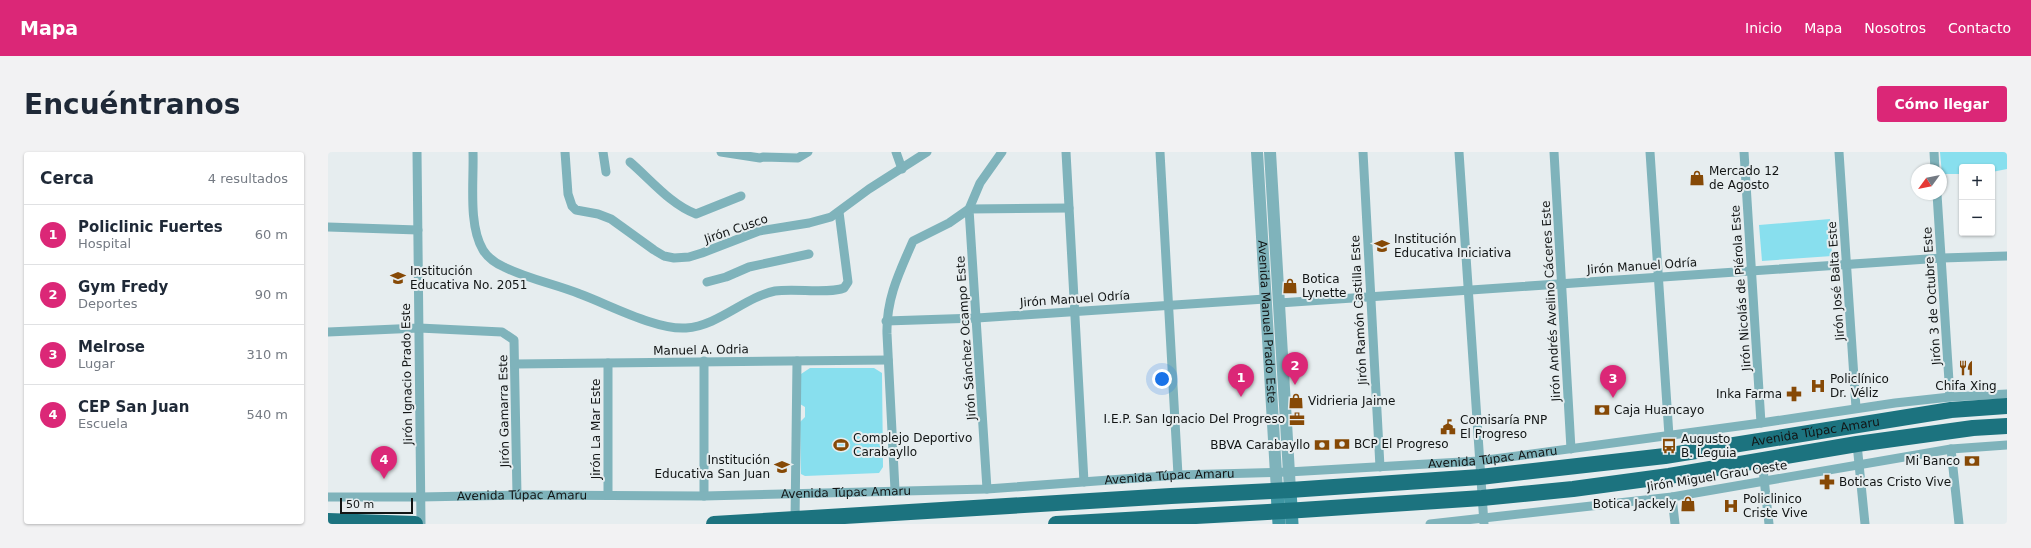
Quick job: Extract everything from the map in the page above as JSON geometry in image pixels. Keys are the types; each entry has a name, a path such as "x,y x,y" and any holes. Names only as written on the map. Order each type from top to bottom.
{"highway":[{"name":"Avenida Túpac Amaru","path":"714,524 795,522 1171,496 1283,491 1480,477 1665,456 1944,411 2007,406"},
{"name":"Avenida Túpac Amaru","path":"1056,524 1285,518 1573,489 1858,444 1973,428 2007,426"},
{"path":"328,521 415,524"}],"main road":[{"path":"1283,491 1285,518"}],"street":[{"name":"Jirón Ignacio Prado Este","path":"417,152 421,524"},
{"path":"473,152 474,219 477,238 490,258 504,267 522,275 580,294 657,324 687,328 700,325 734,311 758,297 776,291 841,290 847,286 848,282 839,212"},
{"name":"Jirón Cusco","path":"565,152 568,194 572,206 576,210 598,214 610,219 654,250 664,256 674,258 689,258 760,231 823,220 831,217 927,152"},
{"path":"602,152 606,172"},
{"path":"721,152 755,158 764,154 798,158 808,152"},
{"path":"896,152 902,169"},
{"path":"895,490 886,321 889,302 913,241 949,223 969,209 980,183 1003,152"},
{"path":"1066,152 1084,482"},
{"path":"1160,152 1178,475"},
{"name":"Avenida Manuel Prado Este","path":"1257,152 1276,472 1283,491"},
{"name":"Avenida Manuel Prado Este","path":"1270,152 1288,472 1283,491"},
{"name":"Jirón Ramón Castilla Este","path":"1363,152 1380,467"},
{"path":"1459,152 1478,461 1484,522"},
{"name":"Jirón Andrés Avelino Cáceres Este","path":"1554,152 1571,449"},
{"path":"1650,152 1669,436"},
{"name":"Jirón Nicolás de Piérola Este","path":"1744,152 1761,423"},
{"name":"Jirón José Balta Este","path":"1840,152 1856,408"},
{"path":"1934,152 1935,164"},
{"path":"630,162 670,197 688,211 696,214 741,196"},
{"name":"Jirón 3 de Octubre Este","path":"1937,200 1950,397"},
{"path":"969,209 1069,208"},
{"name":"Jirón Sánchez Ocampo Este","path":"969,209 987,489"},
{"path":"328,227 418,230"},
{"path":"707,282 726,277 748,267 809,254"},
{"name":"Jirón Manuel Odría","path":"1279,303 1467,289 1942,258 2007,256"},
{"name":"Jirón Manuel Odría","path":"886,321 977,318 1265,299"},
{"path":"328,332 419,328"},
{"name":"Jirón Gamarra Este","path":"419,328 502,332 514,340 517,495"},
{"name":"Manuel A. Odria","path":"515,364 888,360"},
{"path":"795,522 797,361"},
{"path":"704,362 704,496"},
{"name":"Jirón La Mar Este","path":"608,363 608,495"},
{"name":"Avenida Túpac Amaru","path":"328,497 420,498 517,495 704,496 895,490 987,489 1178,475 1288,472 1478,461 1669,436 1856,408 1950,397 2007,394"},
{"path":"1858,444 1865,524"},
{"name":"Jirón Miguel Grau Oeste","path":"1430,524 1484,522 1672,497 1765,482 1860,463 1951,449 2007,445"},
{"path":"1951,449 1959,524"},
{"path":"1762,460 1769,524"},
{"path":"1672,497 1675,524"}],"shaded area":[{"path":"1940,152 2007,152 2007,169 1995,171 1995,164 1959,164 1959,174 1947,174 1947,164 1941,164"},
{"path":"1830,219 1832,256 1762,261 1759,225"},
{"name":"Complejo Deportivo Carabayllo","path":"810,368 874,368 882,373 883,467 879,473 805,476 801,474 800,422 805,417 805,407 800,404 801,374"}],"place":[{"name":"Mercado 12 de Agosto","path":"1697,178"},
{"name":"Institución Educativa Iniciativa","path":"1382,246"},
{"name":"Institución Educativa No. 2051","path":"398,278"},
{"name":"Botica Lynette","path":"1290,286"},
{"name":"Chifa Xing","path":"1966,368"},
{"name":"Gym Fredy","path":"1295,385"},
{"name":"Policlínico Dr. Véliz","path":"1818,386"},
{"name":"Inka Farma","path":"1794,394"},
{"name":"Policlinic Fuertes","path":"1241,397"},
{"name":"Melrose","path":"1613,398"},
{"name":"Vidrieria Jaime","path":"1296,401"},
{"name":"Caja Huancayo","path":"1602,410"},
{"name":"I.E.P. San Ignacio Del Progreso","path":"1297,419"},
{"name":"Comisaría PNP El Progreso","path":"1448,427"},
{"name":"BCP El Progreso","path":"1342,444"},
{"name":"Complejo Deportivo Carabayllo","path":"841,445"},
{"name":"BBVA Carabayllo","path":"1322,445"},
{"name":"Augusto B. Leguia","path":"1669,446"},
{"name":"Mi Banco","path":"1972,461"},
{"name":"Institución Educativa San Juan","path":"782,467"},
{"name":"CEP San Juan","path":"384,479"},
{"name":"Boticas Cristo Vive","path":"1827,482"},
{"name":"Botica Jackely","path":"1688,504"},
{"name":"Policlinico Criste Vive","path":"1731,506"}]}
